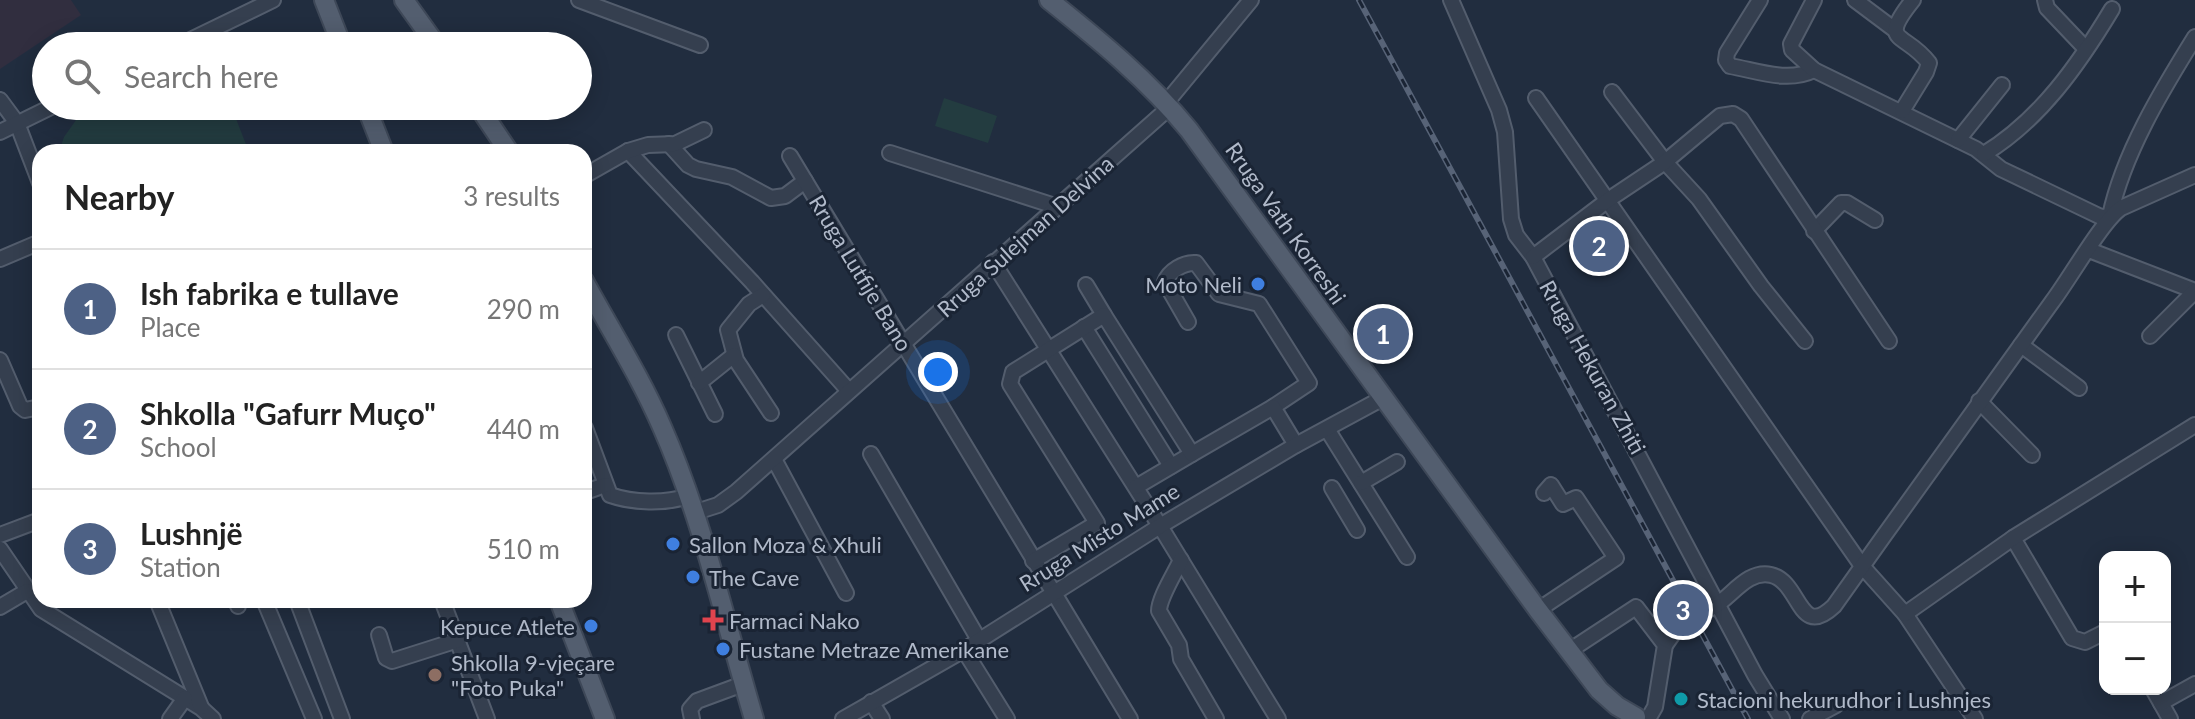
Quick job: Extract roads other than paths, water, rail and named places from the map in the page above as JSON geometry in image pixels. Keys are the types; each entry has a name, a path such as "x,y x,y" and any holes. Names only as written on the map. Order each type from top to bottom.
{"main road":[{"path":"324,0 337,32"},
{"path":"404,0 427,32"},
{"name":"Rruga Vath Korreshi","path":"1049,0 1132,69 1168,105 1569,651 1599,690 1621,709 1639,718"},
{"path":"371,120 381,144"},
{"path":"487,120 504,144"},
{"path":"592,301 647,393 691,505 754,719"},
{"path":"562,608 605,719"},
{"name":"Rruga Vath Korreshi","path":"1599,690 1613,719"}],"street":[{"path":"207,32 273,0"},
{"path":"579,0 700,45"},
{"name":"Rruga Sulejman Delvina","path":"605,485 610,495 630,500 718,505 728,498 1058,207 1168,105 1251,0"},
{"name":"Rruga Hekuran Zhiti","path":"1451,0 1499,110 1505,132 1511,219 1516,235 1533,257 1755,675 1782,719"},
{"path":"1760,0 1727,53 1726,60 1730,66 1790,77 1814,70"},
{"path":"1814,0 1791,44 1792,50 1814,70 1958,140 1984,154 2001,169 2101,217 2105,224"},
{"path":"1855,0 1895,30 1929,63 1902,111"},
{"path":"1895,30 1896,22 1913,0"},
{"path":"2045,0 2047,8 2086,49"},
{"path":"1984,154 2032,118 2053,95 2112,9"},
{"path":"2105,224 2116,186 2195,37"},
{"path":"1958,140 2002,85"},
{"path":"1612,92 1665,162 1699,199 1805,341"},
{"path":"1536,98 1740,394 1862,566 1905,614 1975,719"},
{"path":"0,100 17,123 32,162"},
{"path":"1533,257 1608,200 1665,162 1720,116 1733,114 1741,119 1889,341"},
{"path":"0,132 32,116"},
{"path":"592,171 628,151 648,145 669,144 693,137 704,130"},
{"path":"669,144 688,165 732,177 771,198 785,196 805,181"},
{"path":"628,151 849,391"},
{"path":"890,153 1058,207"},
{"name":"Rruga Lutfije Bano","path":"790,156 1130,719"},
{"path":"1639,718 1656,702 1665,645 1679,627 1719,604 1757,575 1769,574 1783,580 1805,613 1813,618 1823,617 1834,606 2105,224 2121,208 2195,175"},
{"path":"1814,231 1841,203 1847,203 1875,220"},
{"path":"0,259 32,245"},
{"path":"2089,250 2195,291 2150,336"},
{"path":"993,262 1278,719"},
{"path":"1136,487 1309,383 1259,304 1219,294 1196,263 1185,264 1167,276 1165,282 1188,322"},
{"path":"1086,285 1192,454"},
{"path":"763,295 749,304 728,330 734,355 771,413"},
{"path":"1033,561 1097,523 1010,384 1013,372 1104,315"},
{"path":"1084,327 1171,466"},
{"path":"676,335 715,414"},
{"path":"2021,345 2079,388"},
{"path":"699,383 734,355"},
{"path":"1110,369 1130,357"},
{"path":"0,360 20,406 25,410 32,409"},
{"name":"Rruga Misto Mame","path":"843,719 964,650 1160,526 1296,445 1383,398"},
{"path":"1979,401 2032,455"},
{"path":"1273,407 1296,445"},
{"path":"1905,614 2013,538 2195,425"},
{"path":"1327,429 1407,557"},
{"path":"592,448 605,485 592,490"},
{"path":"871,454 979,640"},
{"path":"774,459 846,593"},
{"path":"1361,483 1397,462"},
{"path":"1538,610 1616,558 1576,498 1563,504 1551,485 1544,493"},
{"path":"1332,488 1357,530"},
{"path":"0,535 32,523"},
{"path":"2013,538 2072,638 2085,642 2099,635"},
{"path":"0,549 32,597"},
{"path":"1181,560 1161,598 1159,611 1179,645 1181,659 1216,719"},
{"path":"0,607 27,591"},
{"path":"1569,651 1636,607 1665,645"},
{"path":"40,608 201,708 213,719"},
{"path":"160,608 201,708"},
{"path":"267,608 314,719"},
{"path":"300,608 342,719"},
{"path":"445,608 487,719"},
{"path":"379,635 386,658 392,661 458,640"},
{"path":"289,659 316,649"},
{"path":"964,650 1007,719"},
{"path":"692,719 690,709 697,701 743,684"},
{"path":"2161,703 2195,684"},
{"path":"2156,695 2170,719"},
{"path":"170,719 185,698"},
{"path":"871,702 882,719"},
{"path":"1810,719 1836,705"}],"railway":[{"path":"1359,0 1748,719"}],"place":[{"name":"Shkolla \"Gafurr Muço\"","path":"1599,246"},
{"name":"Moto Neli","path":"1258,284"},
{"name":"Ish fabrika e tullave","path":"1383,334"},
{"name":"Sallon Moza & Xhuli","path":"673,544"},
{"name":"The Cave","path":"693,577"},
{"name":"Lushnjë","path":"1683,610"},
{"name":"Farmaci Nako","path":"713,620"},
{"name":"Kepuce Atlete","path":"591,626"},
{"name":"Fustane Metraze Amerikane","path":"723,649"},
{"name":"Shkolla 9-vjeçare \"Foto Puka\"","path":"435,675"},
{"name":"Stacioni hekurudhor i Lushnjes","path":"1681,699"}]}
